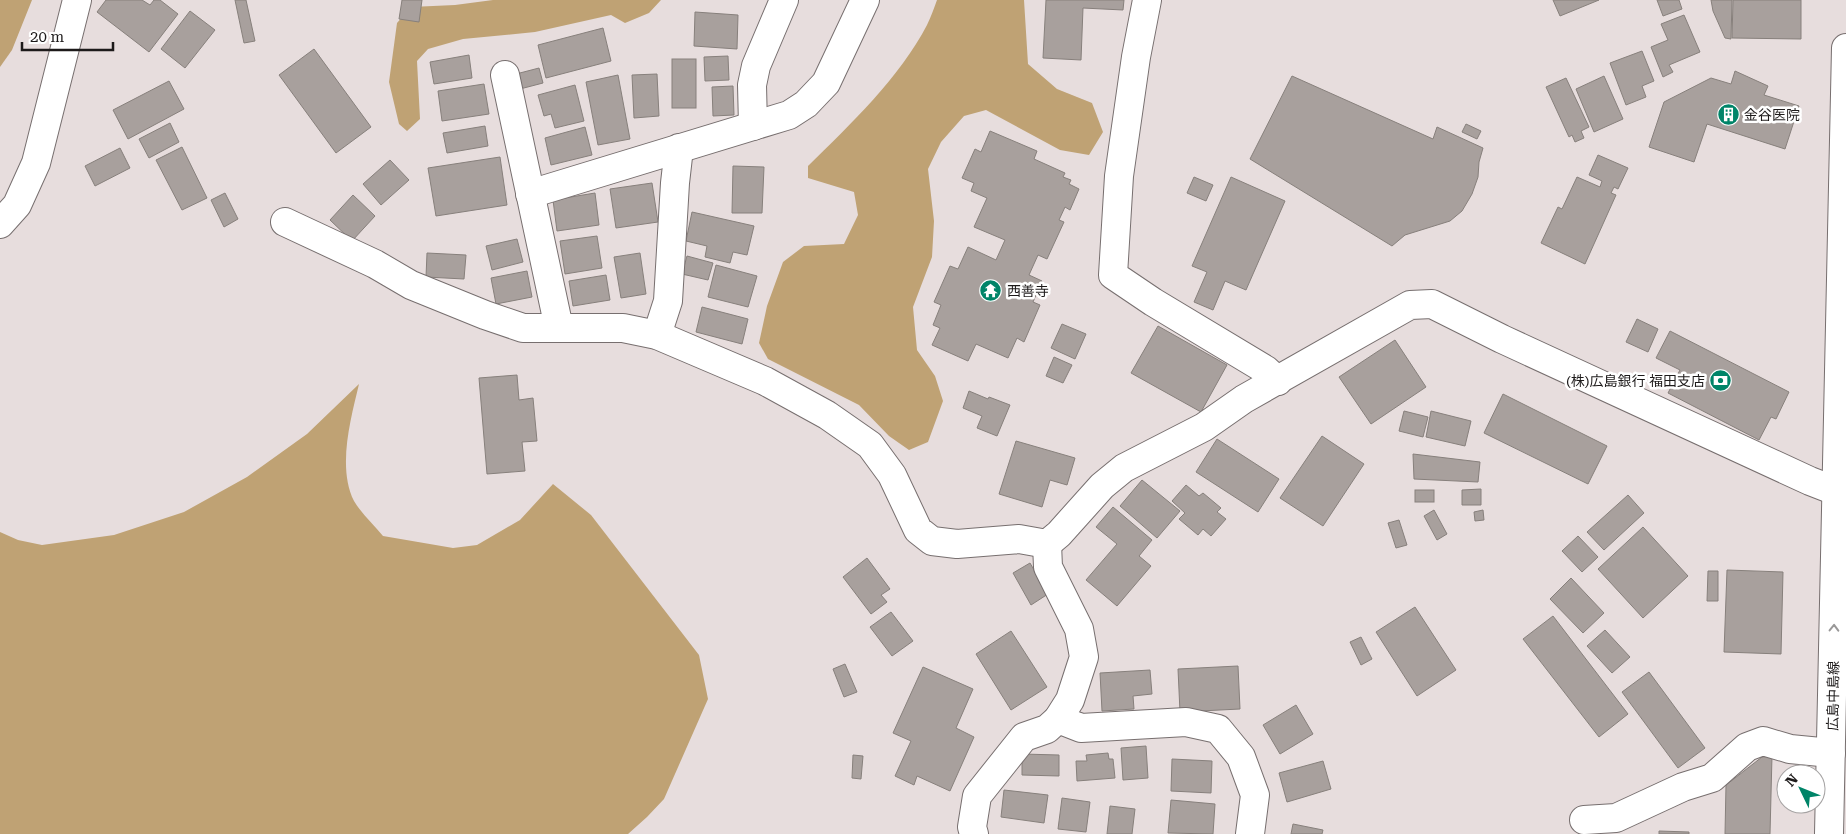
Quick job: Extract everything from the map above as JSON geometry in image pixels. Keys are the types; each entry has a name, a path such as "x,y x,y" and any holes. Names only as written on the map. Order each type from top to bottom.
{"street":[{"path":"0,224 17,205 36,163 77,0"},
{"path":"753,126 752,85 756,66 784,0"},
{"path":"530,194 790,115 806,104 826,83 865,0"},
{"path":"1147,0 1136,56 1119,176 1114,275 1153,302 1266,370 1278,381"},
{"name":"広島中島線","path":"1830,834 1831,753 1840,663 1846,48"},
{"path":"506,75 559,328"},
{"path":"657,335 668,301 679,148"},
{"path":"285,222 375,264 411,285 523,328 623,328 657,335 765,381 826,415 870,445 892,475 918,530 932,541 957,544 1019,539 1047,544 1059,534 1102,486 1124,468 1204,427 1244,399 1410,305 1432,304 1502,339 1800,477 1841,493"},
{"path":"974,834 972,827 977,796 1024,737 1046,730 1058,719 1070,700 1084,657 1079,629 1048,567 1047,544"},
{"path":"1058,719 1081,728 1186,722 1218,729 1240,757 1255,795 1250,834"},
{"path":"1584,820 1616,818 1683,787 1712,778 1747,747 1763,741 1790,749 1831,753"}],"shaded area":[{"path":"0,0 32,0 12,50 0,67"},
{"path":"493,0 661,0 649,13 625,23 611,15 535,32 463,39 428,49 417,61 420,119 407,131 399,124 389,82 397,23 411,7 455,5"},
{"path":"937,0 1024,0 1028,64 1057,89 1092,103 1103,132 1089,155 1060,150 986,110 964,116 941,142 928,169 934,221 932,257 913,307 917,350 935,376 943,401 928,442 909,450 889,436 859,405 768,359 759,343 767,306 783,262 804,246 844,244 858,215 854,192 808,178 808,166 841,134 889,82 916,44 927,25"},
{"path":"359,384 349,427 346,473 354,501 383,536 453,548 477,545 520,520 553,484 591,515 699,655 708,699 664,799 628,834 0,834 0,532 18,540 42,545 114,535 184,512 247,477 307,434"}],"building":[{"path":"106,0 142,0 150,5 154,0 160,0 178,14 149,52 97,12"},
{"path":"235,0 246,0 255,41 244,43"},
{"path":"402,0 422,0 419,22 399,19"},
{"path":"1046,0 1124,0 1123,10 1083,8 1081,60 1043,58"},
{"path":"1553,0 1599,0 1560,16"},
{"path":"1657,0 1679,0 1682,9 1663,16"},
{"path":"1711,0 1732,0 1731,39 1725,38 1713,11"},
{"path":"1733,0 1801,0 1801,39 1732,38"},
{"path":"190,11 215,30 185,68 161,49"},
{"path":"695,12 738,15 737,49 694,46"},
{"path":"1684,15 1700,52 1669,65 1673,72 1663,77 1651,47 1668,40 1661,24"},
{"path":"603,28 611,61 546,78 538,45"},
{"path":"314,49 371,127 336,153 279,75"},
{"path":"1642,51 1654,81 1642,86 1646,97 1626,105 1610,63"},
{"path":"469,55 472,78 434,84 430,62"},
{"path":"728,56 729,80 705,81 704,57"},
{"path":"672,59 696,59 696,108 672,108"},
{"path":"539,68 543,83 520,89 516,74"},
{"name":"金谷医院","path":"1735,71 1768,86 1764,95 1799,106 1785,149 1707,124 1694,162 1649,147 1664,102 1711,78 1731,84"},
{"path":"657,74 659,116 634,118 632,75"},
{"path":"618,75 630,139 598,145 586,82"},
{"path":"1292,76 1433,139 1437,127 1483,148 1479,162 1478,177 1472,194 1462,211 1450,221 1405,235 1392,246 1250,159"},
{"path":"1604,76 1623,119 1594,132 1576,89"},
{"path":"1566,78 1589,127 1581,131 1584,138 1575,142 1572,135 1569,137 1546,87"},
{"path":"169,81 184,109 128,139 113,110"},
{"path":"484,84 489,114 442,121 438,91"},
{"path":"575,85 584,121 555,128 551,114 544,116 538,95"},
{"path":"733,86 734,115 713,116 712,87"},
{"path":"170,123 179,142 149,158 139,139"},
{"path":"1466,124 1481,131 1477,139 1462,132"},
{"path":"485,126 488,146 447,153 443,133"},
{"path":"585,127 592,155 551,165 545,138"},
{"path":"990,131 1037,151 1034,159 1065,173 1063,177 1071,180 1069,184 1079,189 1070,210 1065,207 1059,220 1064,222 1047,259 1038,255 1029,275 1042,281 1033,302 1040,305 1024,342 1017,338 1008,358 976,344 968,361 932,345 940,328 933,325 941,305 934,302 950,266 958,269 968,247 996,260 1005,240 974,227 987,198 971,191 974,183 962,178 975,149 981,152"},
{"path":"182,147 207,198 182,210 156,160"},
{"path":"120,148 130,168 95,186 85,166"},
{"path":"1598,155 1628,168 1618,189 1614,187 1611,193 1616,195 1585,264 1541,243 1558,207 1562,209 1577,177 1600,187 1602,181 1589,175"},
{"path":"500,157 507,205 436,216 428,168"},
{"path":"390,160 409,180 381,205 363,184"},
{"path":"733,166 764,167 762,213 732,213"},
{"path":"1194,177 1213,185 1206,201 1187,193"},
{"path":"1231,177 1285,201 1246,290 1225,281 1213,310 1194,302 1207,272 1192,266"},
{"path":"652,183 658,222 616,228 610,189"},
{"path":"225,193 238,219 224,227 211,200"},
{"path":"595,193 599,225 557,231 553,200"},
{"path":"353,195 375,216 352,241 330,220"},
{"path":"692,212 754,226 747,255 733,252 730,263 705,257 707,246 686,241"},
{"path":"597,236 602,268 565,274 560,241"},
{"path":"517,239 523,262 492,270 486,246"},
{"path":"427,253 466,255 464,279 426,277"},
{"path":"640,253 646,294 621,298 614,257"},
{"path":"687,256 713,263 708,280 682,274"},
{"path":"716,265 757,276 748,307 708,297"},
{"path":"527,271 532,297 496,304 491,278"},
{"path":"606,275 610,300 573,306 569,281"},
{"path":"702,307 748,319 742,344 696,332"},
{"path":"1637,319 1658,329 1648,352 1626,342"},
{"path":"1062,324 1086,334 1075,359 1051,348"},
{"path":"1158,326 1227,365 1201,412 1131,373"},
{"name":"(株)広島銀行 福田支店","path":"1670,331 1789,392 1776,419 1771,417 1759,440 1668,393 1680,370 1656,358"},
{"path":"1395,340 1426,387 1371,424 1339,377"},
{"path":"1054,357 1072,365 1063,383 1046,376"},
{"path":"517,375 519,400 533,398 537,441 522,442 525,471 487,474 479,378"},
{"path":"969,391 1010,405 997,436 977,428 982,416 963,408"},
{"path":"1503,394 1607,446 1588,484 1484,433"},
{"path":"1404,411 1428,417 1423,437 1399,431"},
{"path":"1431,411 1471,421 1465,446 1426,437"},
{"path":"1322,436 1364,464 1323,526 1280,498"},
{"path":"1217,439 1279,479 1258,512 1196,472"},
{"path":"1016,441 1075,458 1067,485 1050,480 1042,507 999,494"},
{"path":"1413,454 1480,462 1478,482 1414,479"},
{"path":"1142,480 1180,511 1157,538 1120,506"},
{"path":"1186,485 1199,496 1203,493 1221,508 1217,512 1226,519 1211,536 1203,529 1198,535 1179,519 1185,513 1172,501"},
{"path":"1481,489 1481,505 1462,505 1462,490"},
{"path":"1415,490 1434,490 1434,502 1415,502"},
{"path":"1628,495 1644,513 1604,550 1587,532"},
{"path":"1113,507 1152,540 1139,556 1151,566 1117,606 1086,580 1117,544 1096,527"},
{"path":"1434,510 1447,534 1437,540 1424,516"},
{"path":"1483,510 1484,520 1475,521 1474,512"},
{"path":"1399,520 1407,545 1396,548 1388,523"},
{"path":"1643,527 1688,576 1643,618 1598,569"},
{"path":"1578,536 1598,557 1582,572 1562,551"},
{"path":"867,558 890,589 881,595 887,602 871,614 843,577"},
{"path":"1030,563 1048,594 1031,605 1013,573"},
{"path":"1727,570 1783,572 1781,654 1724,652"},
{"path":"1708,571 1718,571 1718,601 1707,601"},
{"path":"1571,578 1604,613 1583,633 1550,599"},
{"path":"1415,607 1456,670 1417,696 1376,632"},
{"path":"891,612 913,641 892,656 870,627"},
{"path":"1553,616 1628,714 1599,737 1523,639"},
{"path":"1605,630 1630,657 1612,673 1587,646"},
{"path":"1011,631 1047,687 1011,710 976,654"},
{"path":"1361,637 1372,659 1361,665 1350,642"},
{"path":"845,664 857,692 844,697 833,669"},
{"path":"1238,666 1240,709 1180,712 1178,669"},
{"path":"923,667 973,689 956,728 974,737 950,791 917,776 914,785 895,776 911,741 893,733"},
{"path":"1150,670 1152,694 1133,696 1134,709 1102,711 1100,673"},
{"path":"1649,672 1705,748 1678,768 1622,692"},
{"path":"1296,705 1313,734 1280,754 1263,725"},
{"path":"1146,746 1148,778 1123,780 1121,748"},
{"path":"1108,753 1109,759 1113,759 1115,778 1077,781 1076,761 1087,761 1086,755"},
{"path":"1022,754 1059,755 1059,776 1022,775"},
{"path":"853,755 863,756 861,779 852,778"},
{"path":"1772,756 1770,834 1725,834 1726,785 1762,757"},
{"path":"1172,759 1212,761 1211,793 1171,791"},
{"path":"1323,761 1331,789 1287,802 1279,773"},
{"path":"1004,790 1048,795 1044,823 1001,817"},
{"path":"1062,798 1090,802 1086,832 1058,829"},
{"path":"1171,800 1215,804 1213,834 1168,833"},
{"path":"1110,806 1135,809 1132,834 1107,834"},
{"path":"1293,824 1323,830 1322,834 1291,834"},
{"path":"1659,831 1689,832 1689,834 1659,834"}],"place":[{"name":"金谷医院","path":"1728,115"},
{"name":"西善寺","path":"991,291"},
{"name":"(株)広島銀行 福田支店","path":"1721,381"}]}
